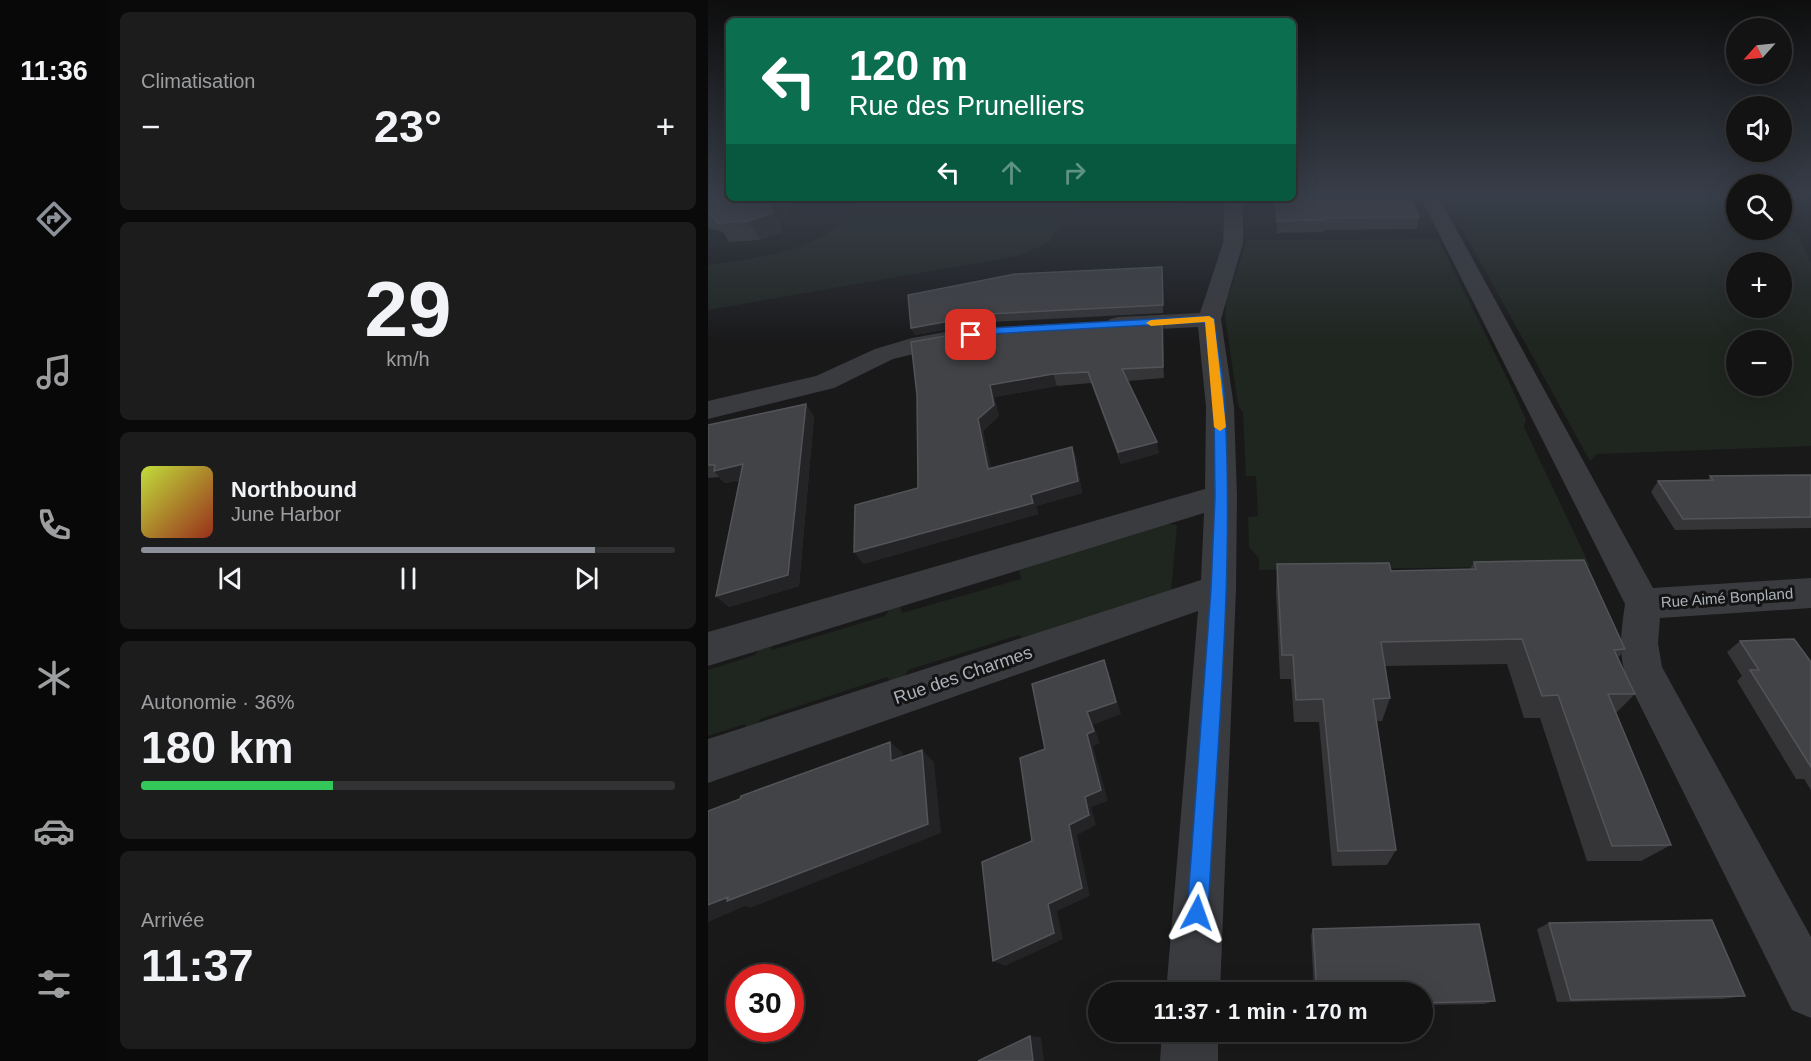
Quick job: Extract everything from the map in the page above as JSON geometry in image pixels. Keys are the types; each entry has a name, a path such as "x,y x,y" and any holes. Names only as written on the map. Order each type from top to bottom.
{"street":[{"path":"1194,982 1218,589 1221,496 1220,407 1209,319 1233,244"},
{"path":"1452,244 1643,604 1639,644 1644,670 1811,991"},
{"path":"1093,326 1209,319"},
{"path":"708,410 825,382 884,354 912,345 979,333"},
{"path":"708,649 1221,496"},
{"name":"Rue des Charmes","path":"708,761 1218,589"},
{"name":"Rue Aimé Bonpland","path":"1643,604 1811,592"},
{"path":"1189,1061 1190,1042"}],"shaded area":[{"path":"806,244 1047,244 1018,256 708,310 708,265"},
{"path":"1246,244 1440,244 1511,386 1526,420 1524,427 1590,566 1259,570 1259,558 1249,547 1248,517 1258,516 1256,476 1246,476 1243,413 1238,405 1225,316 1226,302"},
{"path":"1470,244 1803,244 1811,264 1811,446 1597,454 1590,461"},
{"path":"1168,524 1177,525 1171,594 1028,643 1019,635 908,670 900,686 894,688 887,677 760,719 757,734 751,735 745,724 708,736 708,670 755,655 763,643 770,641 772,650 885,616 892,605 900,605 902,613 1021,579 1018,566"}],"building":[{"path":"1162,267 1163,305 987,314 911,328 908,295 1015,274"},
{"path":"1162,320 1163,367 1122,369 1157,442 1118,452 1088,372 1053,374 990,385 994,405 978,419 988,469 1072,447 1078,481 1031,495 1033,503 854,552 855,505 918,488 917,395 911,342 986,329"},
{"path":"806,404 788,575 716,596 743,464 714,471 715,465 708,465 708,425"},
{"path":"1811,475 1811,517 1683,519 1658,481 1713,480 1710,476"},
{"path":"1584,560 1625,649 1614,650 1635,694 1608,694 1671,845 1612,846 1558,695 1542,696 1522,639 1381,642 1390,698 1373,699 1396,850 1338,851 1323,699 1296,700 1293,655 1282,655 1277,564 1389,563 1391,571 1476,569 1474,562"},
{"path":"1794,639 1811,662 1811,767 1750,670 1759,670 1740,641"},
{"path":"1104,660 1116,702 1087,712 1094,731 1087,734 1101,790 1085,797 1089,815 1069,825 1082,888 1048,904 1054,933 993,961 982,862 1032,841 1020,758 1045,749 1032,684"},
{"path":"890,742 891,761 922,750 928,824 727,901 728,897 708,905 708,811 740,799 741,796"},
{"path":"1712,920 1745,996 1571,1000 1549,923"},
{"path":"1479,924 1495,1001 1433,1003 1433,982 1316,982 1313,929"},
{"path":"1030,1036 1033,1061 978,1061"}],"slow traffic":[{"path":"1151,323 1209,319 1220,407 1220,427"}],"route":[{"path":"971,335 990,331 1209,319 1220,407 1221,496 1218,589 1197,913"}]}
